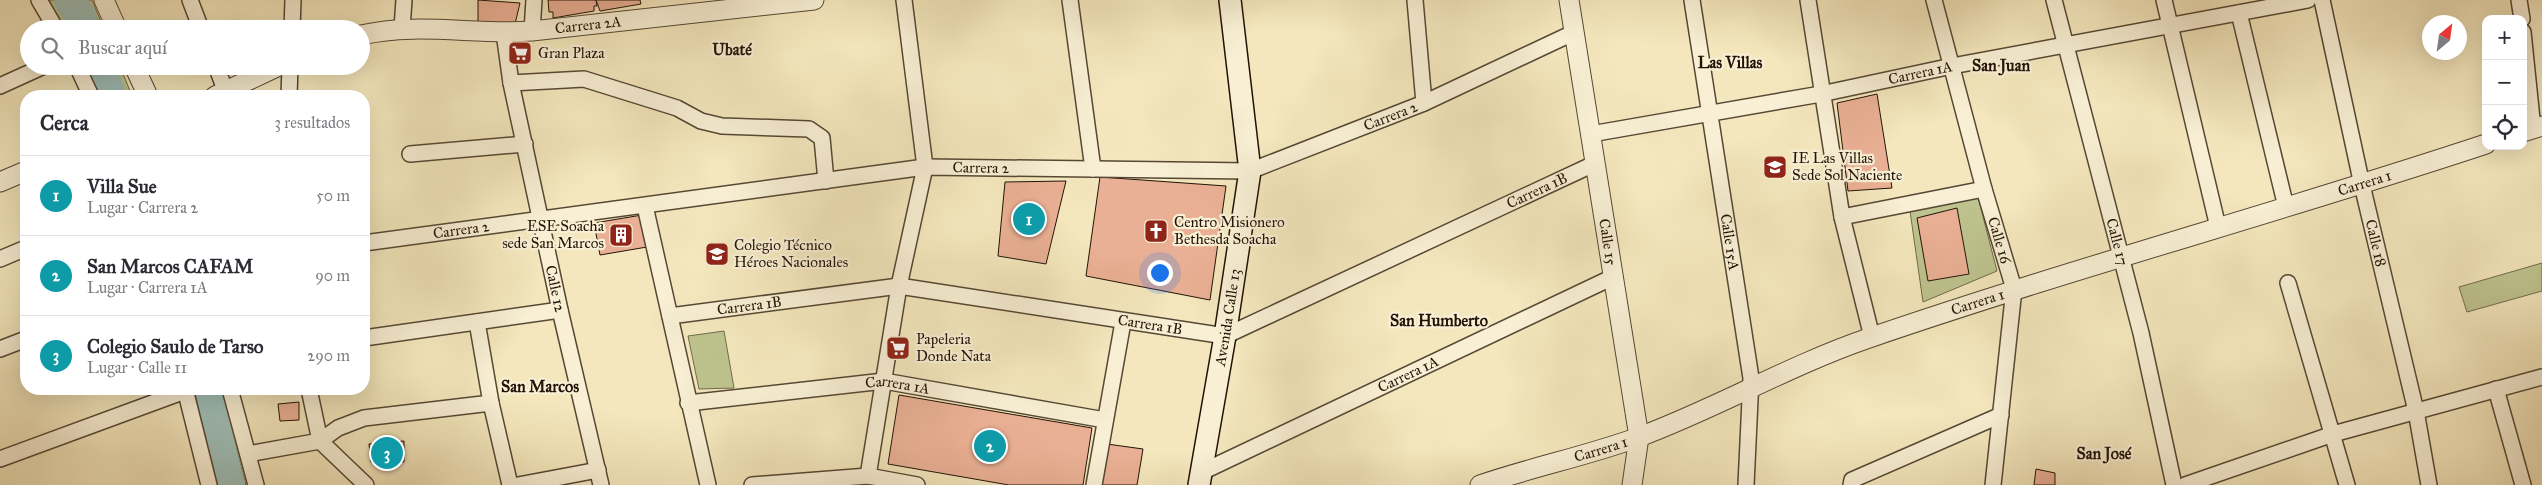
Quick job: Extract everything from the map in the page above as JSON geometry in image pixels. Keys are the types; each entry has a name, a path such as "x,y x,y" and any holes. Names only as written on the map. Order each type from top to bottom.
{"main road":[{"name":"Avenida Calle 13","path":"1200,478 1225,336 1250,171 1230,0"}],"street":[{"path":"39,0 51,20"},
{"path":"104,0 113,20"},
{"path":"190,0 198,20"},
{"path":"293,20 294,0"},
{"path":"402,28 404,0"},
{"path":"532,31 534,0"},
{"name":"Carrera 2A","path":"370,33 402,28 504,33 532,31 731,5 814,0"},
{"path":"868,476 899,286 925,168 904,0"},
{"path":"1070,0 1093,169"},
{"path":"1415,0 1424,103"},
{"name":"Calle 15","path":"1570,0 1639,437 1632,485"},
{"name":"Calle 15A","path":"1692,0 1752,378 1746,485"},
{"path":"1808,0 1821,94 1842,217 1872,337"},
{"name":"Calle 16","path":"1934,0 1984,189 2014,290 1993,485"},
{"name":"Calle 17","path":"2054,0 2064,45 2141,333 2174,485"},
{"path":"2164,0 2218,227"},
{"name":"Carrera 1A","path":"1591,134 1821,94 1952,66 2308,0"},
{"name":"Calle 18","path":"2322,0 2362,185 2416,411 2429,485"},
{"path":"2519,0 2521,15"},
{"path":"2240,13 2286,207"},
{"name":"Carrera 2","path":"370,242 925,168 1250,171 1424,103 1575,32"},
{"name":"Calle 12","path":"504,33 511,83 524,144 599,478"},
{"path":"2526,60 2533,129"},
{"path":"0,86 24,75"},
{"path":"81,75 88,90"},
{"path":"138,75 145,90"},
{"path":"217,75 219,90"},
{"path":"228,90 260,75"},
{"path":"290,75 290,90"},
{"path":"511,83 584,79 677,108 701,120 722,126 809,129 822,138 826,181"},
{"path":"410,154 524,144"},
{"name":"Carrera 1","path":"1480,485 1639,437 1872,337 2121,256 2362,185 2482,145"},
{"name":"Carrera 1B","path":"670,316 899,286 1123,322 1225,336 1596,163"},
{"path":"0,182 20,174"},
{"path":"1842,217 1984,189"},
{"path":"645,206 708,485"},
{"path":"0,259 20,251"},
{"name":"Carrera 1A","path":"1200,478 1614,276"},
{"path":"2288,283 2333,434 2346,485"},
{"path":"370,337 560,310"},
{"path":"477,322 491,403 510,485"},
{"path":"1094,485 1123,322"},
{"path":"0,349 20,341"},
{"path":"2184,485 2333,434 2542,377"},
{"name":"Carrera 1A","path":"688,403 884,381 1105,420"},
{"path":"2496,389 2523,485"},
{"path":"0,459 172,395"},
{"path":"186,395 209,485"},
{"path":"232,395 256,485"},
{"path":"310,395 320,441 366,485"},
{"path":"248,454 320,441 338,428 364,418 491,403"},
{"path":"1851,483 2001,415"},
{"path":"752,485 868,476 917,485"},
{"path":"518,485 599,478"}],"green space":[{"path":"49,0 92,0 100,20 59,20"},
{"path":"86,75 124,75 130,90 92,90"},
{"path":"1978,197 1997,271 1923,302 1910,211"},
{"path":"2542,263 2542,291 2467,312 2459,287"},
{"path":"724,331 734,388 699,389 688,336"},
{"path":"194,395 222,395 246,485 217,485"}],"building":[{"path":"478,0 520,3 515,24 478,24"},
{"path":"548,0 596,0 597,6 594,6 594,11 553,18 553,12 549,12"},
{"path":"596,0 640,0 641,4 600,11"},
{"path":"1877,94 1892,188 1848,191 1837,103"},
{"name":"Centro Misionero Bethesda Soacha","path":"1100,177 1226,186 1210,300 1086,276"},
{"path":"1066,181 1046,264 998,256 1005,182"},
{"path":"1957,208 1969,274 1928,281 1917,218"},
{"name":"ESE Soacha sede San Marcos","path":"642,215 647,247 600,255 594,223"},
{"path":"899,395 1092,428 1083,485 1009,485 888,464"},
{"path":"299,402 299,420 280,421 278,404"},
{"path":"404,441 404,462 371,462 369,444"},
{"path":"1107,444 1143,449 1137,485 1100,485"},
{"path":"2036,469 2055,473 2055,485 2034,485"}],"waterway":[{"path":"70,0 82,20"},
{"path":"102,75 108,90"},
{"path":"206,395 229,485"}],"place":[{"name":"Gran Plaza","path":"520,53"},
{"name":"IE Las Villas Sede Sol Naciente","path":"1775,167"},
{"name":"Villa Sue","path":"1029,219"},
{"name":"Centro Misionero Bethesda Soacha","path":"1156,231"},
{"name":"ESE Soacha sede San Marcos","path":"621,235"},
{"name":"Colegio Técnico Héroes Nacionales","path":"717,254"},
{"name":"Papeleria Donde Nata","path":"898,348"},
{"name":"San Marcos CAFAM","path":"990,446"},
{"name":"Colegio Saulo de Tarso","path":"387,453"}],"district":[{"name":"Ubaté","path":"732,49"},
{"name":"Las Villas","path":"1730,62"},
{"name":"San Juan","path":"2001,65"},
{"name":"San Humberto","path":"1439,320"},
{"name":"San Marcos","path":"540,386"},
{"name":"San José","path":"2104,453"}]}
